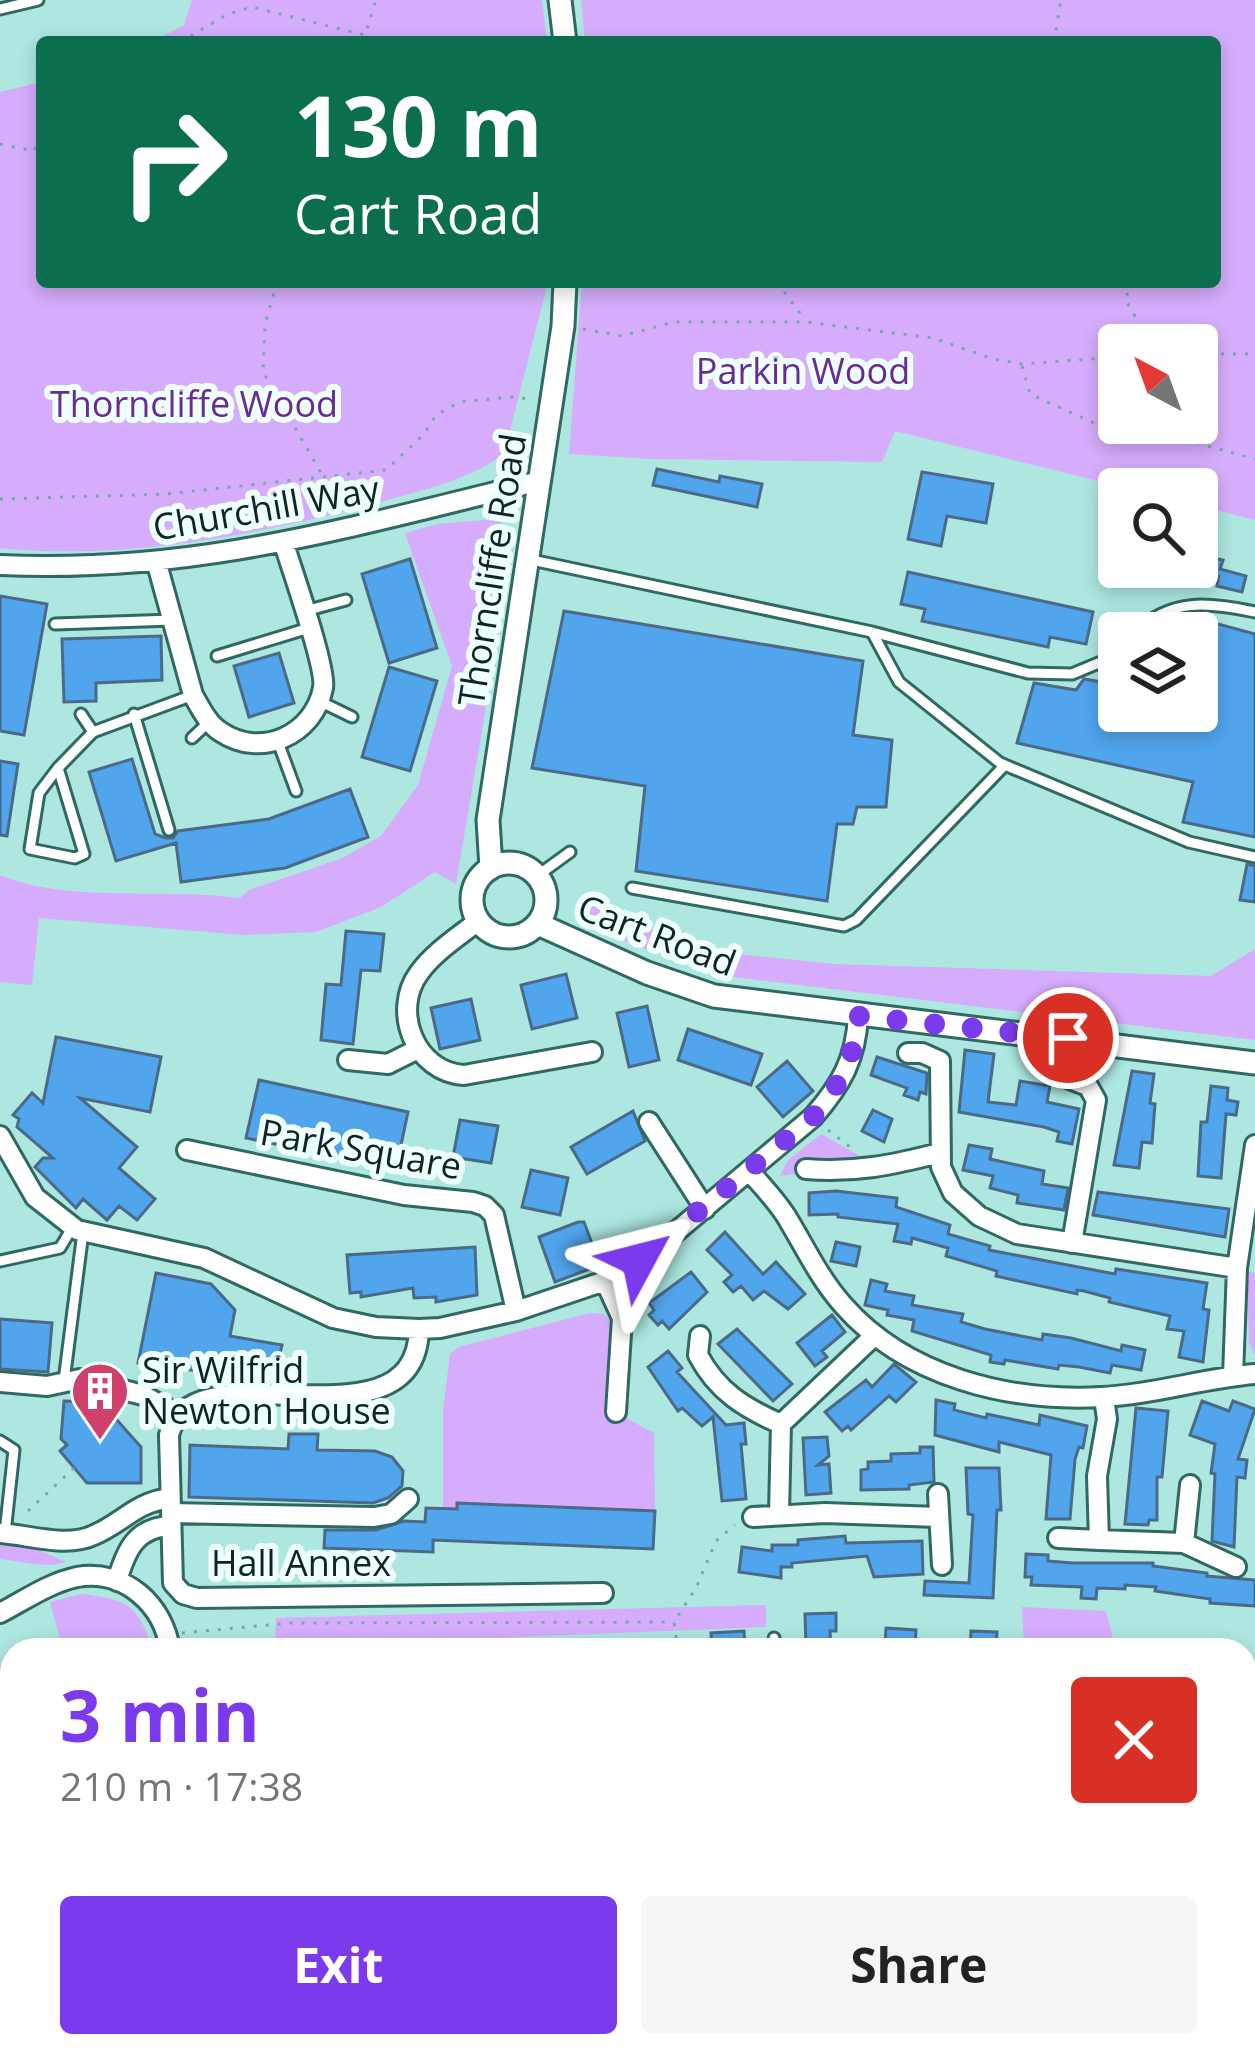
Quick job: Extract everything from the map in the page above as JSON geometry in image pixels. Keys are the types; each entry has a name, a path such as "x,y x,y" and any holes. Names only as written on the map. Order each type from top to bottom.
{"street":[{"path":"560,0 564,36"},
{"name":"Thorncliffe Road","path":"490,868 488,820 565,288"},
{"name":"Churchill Way","path":"0,565 62,568 157,563 284,544 540,481"},
{"path":"157,563 193,695 209,722 236,740 278,742 299,728 319,701 324,673 284,544"},
{"path":"516,864 537,876 546,900 538,923 526,934 511,938 489,932 478,922 472,894 481,874 490,868 516,864"},
{"path":"478,922 428,963 412,985 408,1021 418,1049 444,1072 464,1075 592,1052"},
{"name":"Cart Road","path":"538,923 577,944 713,996 1255,1063"},
{"path":"0,1136 35,1197 78,1230 204,1258 333,1318 376,1327 440,1328 516,1311 605,1281 639,1260 813,1117 849,1068 858,1016"},
{"path":"347,1060 388,1064 418,1049"},
{"path":"908,1053 934,1057 942,1068 939,1153 953,1193 979,1216 1017,1234 1238,1268"},
{"path":"1052,1072 1088,1086 1096,1100 1072,1244"},
{"path":"650,1122 705,1209"},
{"path":"1233,1376 1238,1268 1255,1145"},
{"name":"Park Square","path":"188,1150 382,1191 485,1206 494,1215 516,1311"},
{"path":"806,1168 883,1168 939,1153"},
{"path":"749,1171 789,1219 821,1279 874,1336 931,1369 984,1386 1044,1396 1104,1397 1255,1374"},
{"path":"605,1281 622,1318 616,1412"},
{"path":"0,1382 47,1386 80,1379 142,1395 178,1415 204,1399 332,1393 392,1383 412,1365 419,1329"},
{"path":"700,1336 698,1355 723,1390 752,1412 781,1424"},
{"path":"779,1514 781,1424 874,1336"},
{"path":"1099,1540 1097,1476 1107,1438 1104,1397"},
{"name":"Hall Annex","path":"178,1415 169,1435 170,1512 173,1583 183,1594 197,1598 603,1594"},
{"path":"1184,1543 1190,1485"},
{"path":"938,1494 942,1565"},
{"path":"2,1533 78,1540 98,1534 149,1501 170,1512 374,1516 391,1514 408,1499"},
{"path":"117,1581 135,1540 170,1512"},
{"path":"753,1517 938,1517"},
{"path":"1058,1538 1184,1543 1236,1567"},
{"path":"0,1613 76,1577 117,1581 147,1600 164,1620 168,1638"}],"lane":[{"path":"0,9 38,0"},
{"path":"527,559 872,632 1043,675 1085,669 1098,660"},
{"path":"217,656 346,600"},
{"path":"1163,612 1184,605 1217,604 1255,612"},
{"path":"55,624 173,620"},
{"path":"872,632 899,682 1005,765 1189,842 1255,857"},
{"path":"58,768 84,854 75,858 30,849 39,793 58,768 92,732 193,695"},
{"path":"319,701 352,717"},
{"path":"81,714 92,732"},
{"path":"134,715 169,830"},
{"path":"192,738 209,722"},
{"path":"278,742 296,791"},
{"path":"632,888 844,926 856,920 1005,765"},
{"path":"537,876 570,852"},
{"path":"0,1261 60,1248 78,1230"},
{"path":"64,1382 78,1230"},
{"path":"0,1442 14,1450 2,1533"}],"path":[{"path":"190,36 228,14 252,8 365,34 376,0"},
{"path":"1053,36 1061,0"},
{"path":"0,144 34,151 36,146"},
{"path":"278,288 265,324 263,372 323,478"},
{"path":"781,288 806,322"},
{"path":"1130,288 1125,299 1140,324"},
{"path":"562,326 622,336 674,322 806,322 933,338 1022,364 1098,359"},
{"path":"1218,354 1255,354"},
{"path":"1022,364 1030,394 1103,427 1186,440 1255,458"},
{"path":"0,499 167,494 386,470 425,433 436,415 460,402 512,397 551,401"},
{"path":"813,1117 844,1144 862,1152"},
{"path":"28,1511 74,1468"},
{"path":"676,1638 674,1622 696,1588 716,1541 753,1517"},
{"path":"194,1638 290,1623 674,1622"}],"green space":[{"path":"192,0 542,0 546,36 163,36 184,25"},
{"name":"Parkin Wood","path":"581,0 1255,0 1255,520 1218,510 1218,468 1098,468 1098,481 895,431 882,462 569,454 582,288 1221,288 1221,36 584,36"},
{"name":"Thorncliffe Wood","path":"36,83 36,288 546,288 504,454 431,488 242,534 96,551 0,548 0,92"},
{"path":"485,520 501,522 514,542 456,884 435,872 381,907 316,932 244,935 39,918 32,985 0,982 0,875 26,884 86,892 240,898 249,890 340,859 381,836 418,785 452,666 405,533"},
{"path":"590,901 699,950 835,964 1211,976 1255,949 1255,1040 733,977 633,945 580,915"},
{"path":"821,1134 862,1157 882,1161 780,1176 788,1160"},
{"path":"1247,1271 1255,1273 1255,1355 1249,1342"},
{"path":"590,1313 603,1314 612,1322 604,1408 654,1433 655,1511 458,1503 457,1509 443,1508 443,1410 450,1354 459,1347"},
{"path":"0,1540 25,1544 66,1562 42,1565 0,1559"},
{"path":"81,1594 120,1602 136,1614 148,1638 60,1638 50,1602"},
{"path":"766,1605 766,1627 496,1638 275,1638 276,1618"},
{"path":"1022,1607 1106,1611 1113,1638 1023,1638"}],"building":[{"path":"657,469 719,482 720,476 762,484 757,507 653,485"},
{"path":"922,472 993,484 986,523 947,516 941,546 908,539"},
{"path":"410,559 437,648 389,663 362,574"},
{"path":"1218,559 1223,560 1220,569 1246,576 1242,592 1218,586 1219,575 1218,579"},
{"path":"908,572 1093,612 1086,644 1050,637 1048,647 922,621 925,609 901,604"},
{"path":"0,596 47,604 24,735 0,731"},
{"path":"564,611 863,661 853,735 892,740 886,807 857,807 853,824 837,824 827,901 636,871 645,786 532,768"},
{"path":"1218,624 1255,634 1255,837 1183,822 1193,782 1017,743 1034,683 1076,690 1084,679 1098,681 1098,732 1218,732"},
{"path":"161,636 162,680 96,683 96,701 64,702 62,639"},
{"path":"279,653 294,703 249,717 234,666"},
{"path":"389,667 437,681 410,771 362,757"},
{"path":"132,759 155,834 166,838 178,831 269,819 350,789 368,837 285,868 181,882 176,843 116,861 89,772"},
{"path":"0,761 18,764 7,836 0,835"},
{"path":"1247,864 1255,866 1255,902 1240,900"},
{"path":"346,931 384,934 380,971 361,970 353,1044 321,1040 326,984 341,985"},
{"path":"566,974 577,1018 532,1029 521,985"},
{"path":"471,999 480,1040 440,1049 431,1008"},
{"path":"647,1006 659,1060 629,1067 617,1013"},
{"path":"688,1029 762,1054 751,1085 678,1060"},
{"path":"56,1037 161,1057 150,1112 80,1098 137,1147 119,1168 155,1199 137,1220 119,1206 107,1220 83,1199 76,1208 35,1167 43,1158 53,1158 17,1127 19,1119 13,1115 32,1093 43,1103"},
{"path":"965,1050 994,1054 988,1102 1016,1105 1020,1081 1050,1086 1047,1102 1079,1109 1072,1144 1057,1141 1059,1132 1044,1127 959,1112"},
{"path":"877,1057 927,1073 926,1094 920,1092 918,1100 904,1095 907,1088 871,1075"},
{"path":"787,1061 813,1091 783,1117 757,1087"},
{"path":"1132,1071 1154,1074 1152,1143 1142,1142 1139,1168 1114,1165"},
{"path":"259,1080 408,1112 396,1169 246,1138"},
{"path":"1211,1086 1228,1088 1227,1100 1238,1102 1236,1115 1226,1114 1221,1178 1198,1176 1201,1122 1207,1122"},
{"path":"873,1110 892,1119 884,1142 862,1131"},
{"path":"633,1111 645,1141 587,1174 571,1147"},
{"path":"460,1120 498,1126 491,1163 453,1157"},
{"path":"969,1145 992,1149 990,1159 1044,1171 1042,1184 1068,1188 1064,1210 1017,1203 1018,1195 990,1188 993,1176 963,1170"},
{"path":"531,1170 568,1178 560,1215 522,1207"},
{"path":"1098,1192 1229,1209 1225,1237 1093,1215"},
{"path":"809,1193 897,1198 896,1207 950,1225 948,1234 990,1246 989,1250 1115,1274 1116,1269 1207,1283 1203,1362 1179,1357 1184,1331 1167,1329 1170,1316 1084,1291 1077,1290 1077,1294 996,1276 997,1271 946,1256 948,1248 912,1238 911,1244 894,1241 898,1224 838,1214 809,1215"},
{"path":"584,1222 600,1265 555,1282 539,1237"},
{"path":"725,1232 763,1274 776,1262 805,1294 788,1309 764,1291 753,1300 741,1286 733,1292 724,1282 732,1275 707,1250"},
{"path":"836,1242 860,1247 856,1266 831,1261"},
{"path":"475,1247 477,1295 436,1302 436,1297 414,1298 413,1288 361,1297 361,1292 350,1293 347,1255"},
{"path":"691,1272 707,1292 669,1329 662,1321 658,1325 649,1315 654,1310 649,1303"},
{"path":"156,1273 211,1284 235,1310 230,1336 282,1345 273,1381 138,1363"},
{"path":"871,1280 887,1284 885,1291 914,1296 912,1305 963,1314 961,1322 985,1329 1042,1340 1043,1334 1071,1338 1121,1351 1122,1345 1145,1350 1141,1370 1112,1365 1110,1373 990,1362 991,1355 912,1331 914,1320 865,1305"},
{"path":"832,1315 845,1332 822,1351 827,1357 815,1366 797,1343"},
{"path":"0,1319 52,1323 48,1372 0,1369"},
{"path":"737,1329 792,1384 773,1401 718,1344"},
{"path":"668,1351 682,1368 677,1372 726,1425 744,1423 746,1499 722,1501 713,1417 702,1426 682,1408 678,1411 648,1367"},
{"path":"894,1364 916,1382 896,1402 889,1396 851,1430 848,1426 842,1431 825,1412 866,1380 872,1387"},
{"path":"936,1400 986,1418 987,1414 1039,1425 1040,1415 1087,1426 1083,1448 1079,1447 1075,1459 1070,1519 1046,1519 1051,1455 999,1442 999,1452 935,1435"},
{"name":"Sir Wilfrid Newton House","path":"64,1401 101,1402 141,1447 141,1483 87,1483 60,1451 67,1445 61,1439"},
{"path":"1202,1401 1229,1411 1233,1401 1255,1409 1238,1459 1247,1460 1245,1478 1237,1477 1234,1547 1212,1541 1215,1444 1190,1435"},
{"path":"1136,1408 1168,1411 1162,1477 1157,1477 1157,1520 1149,1520 1148,1525 1125,1524"},
{"path":"289,1434 318,1434 317,1450 375,1451 392,1457 403,1471 402,1486 373,1503 189,1497 190,1445 288,1449"},
{"path":"827,1437 829,1456 818,1465 829,1464 831,1493 806,1495 803,1438"},
{"path":"920,1447 933,1447 934,1482 909,1485 909,1489 861,1490 861,1470 868,1469 868,1462 891,1461 891,1454 920,1453"},
{"path":"966,1468 999,1468 1001,1510 997,1510 993,1598 924,1595 925,1581 969,1583 973,1515 968,1514"},
{"path":"457,1503 655,1511 653,1549 433,1540 433,1552 324,1548 325,1530 376,1530 404,1521 425,1522 426,1508 457,1509"},
{"path":"845,1536 846,1543 922,1541 923,1574 874,1577 867,1556 792,1563 792,1567 781,1567 781,1578 739,1572 742,1547 772,1551 772,1545"},
{"path":"1026,1554 1073,1563 1153,1563 1207,1576 1255,1580 1255,1606 1210,1603 1210,1599 1155,1591 1156,1587 1125,1585 1125,1589 1097,1588 1096,1599 1081,1598 1082,1587 1031,1585 1032,1577 1025,1577"},
{"path":"836,1613 836,1631 830,1631 830,1638 806,1638 805,1614"},
{"path":"886,1628 916,1630 916,1638 885,1638"},
{"path":"744,1631 744,1638 711,1638 711,1633"},
{"path":"971,1631 997,1632 997,1638 971,1638"}],"place":[{"name":"Sir Wilfrid Newton House","path":"100,1442"}],"route":[{"path":"639,1260 813,1117 849,1068 858,1016 1068,1038"}]}
